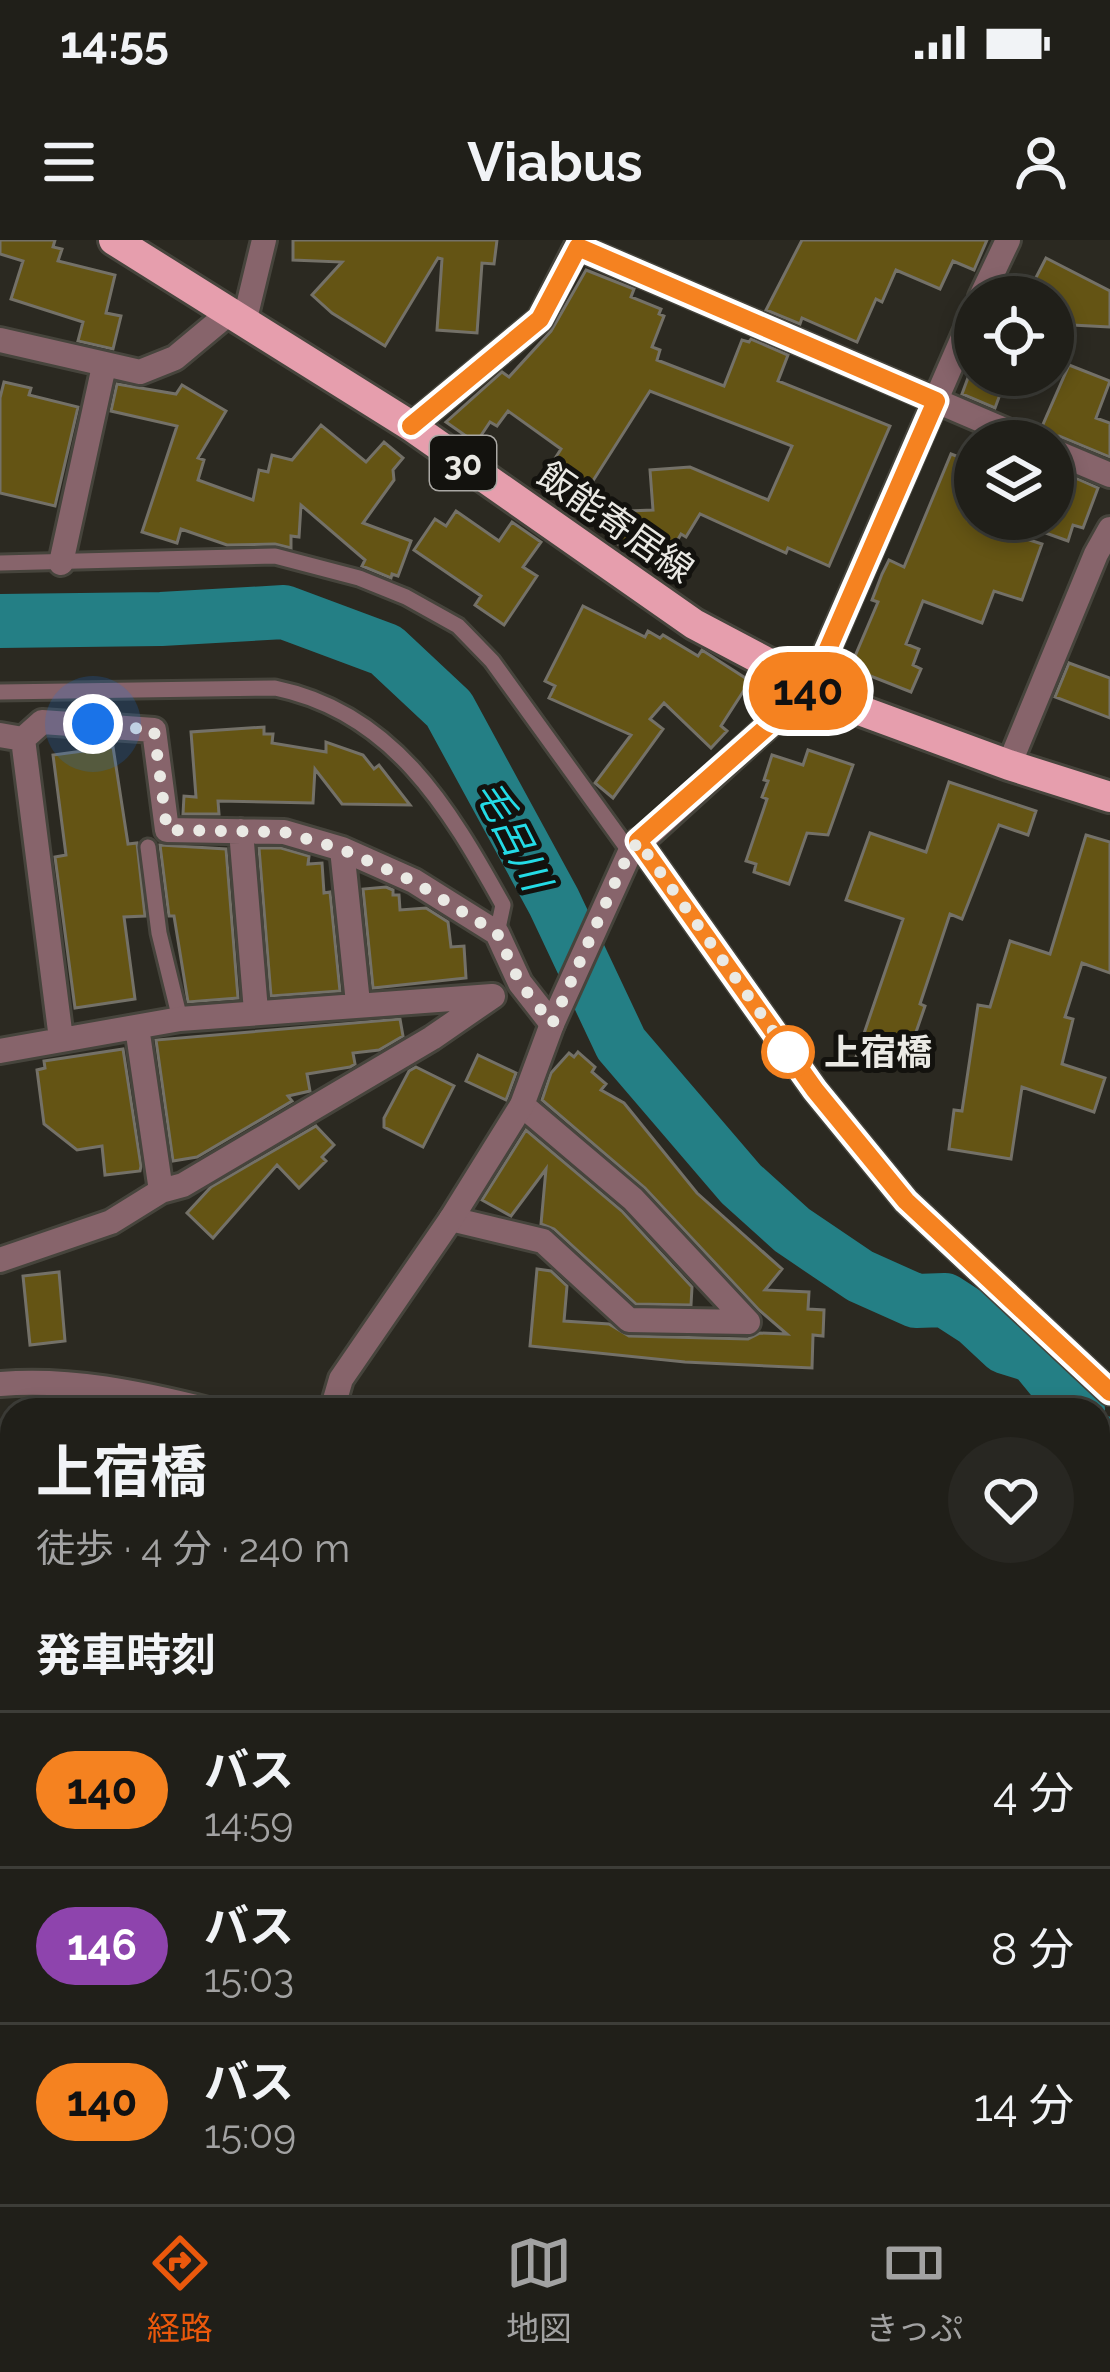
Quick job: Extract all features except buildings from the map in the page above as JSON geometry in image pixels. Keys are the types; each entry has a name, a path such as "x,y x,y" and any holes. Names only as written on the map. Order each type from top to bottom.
{"main road":[{"name":"飯能寄居線","path":"114,240 411,426 694,623 851,707 1110,796"}],"street":[{"path":"0,340 140,372 175,358 236,318 264,240"},
{"path":"991,276 1008,240"},
{"path":"411,426 540,319 579,244 981,420"},
{"path":"335,1398 340,1379 451,1220 522,1105 562,999 630,853 811,688 954,359"},
{"path":"61,563 104,366"},
{"path":"1074,460 1110,475"},
{"path":"1009,765 1110,529"},
{"path":"61,1039 11,737 42,722 154,730 167,830 284,832 341,849 413,881 497,933 520,983 552,1024"},
{"path":"242,831 256,1011"},
{"path":"341,849 358,1003"},
{"path":"630,853 906,1201 1110,1392"},
{"path":"0,1260 111,1222 161,1191 182,1185 520,983"},
{"path":"0,1052 180,1019 493,996"},
{"path":"137,1027 161,1191"},
{"path":"451,1220 543,1240 629,1320 748,1322 633,1199 522,1105"},
{"path":"0,1384 37,1381 152,1398"}],"lane":[{"path":"0,563 275,556 359,578 406,597 458,626 492,661 630,853"},
{"path":"0,692 275,688 316,697 362,722 397,750 437,802 476,856 503,905 497,933"},
{"path":"148,847 159,933 180,1019"}],"waterway":[{"name":"毛呂川","path":"0,621 284,612 386,650 449,709 554,902 621,1044 741,1184 792,1230 860,1276 916,1301 945,1300 1005,1347 1034,1356 1068,1398"}],"bus line":[{"name":"140","path":"411,426 540,319 578,247 936,401 811,688 638,841 815,1090 906,1201 1110,1392"}],"place":[{"name":"上宿橋","path":"788,1052"}],"route":[{"path":"93,724 154,730 167,830 284,832 341,849 413,881 497,933 520,983 552,1024 638,841 788,1052"}]}
